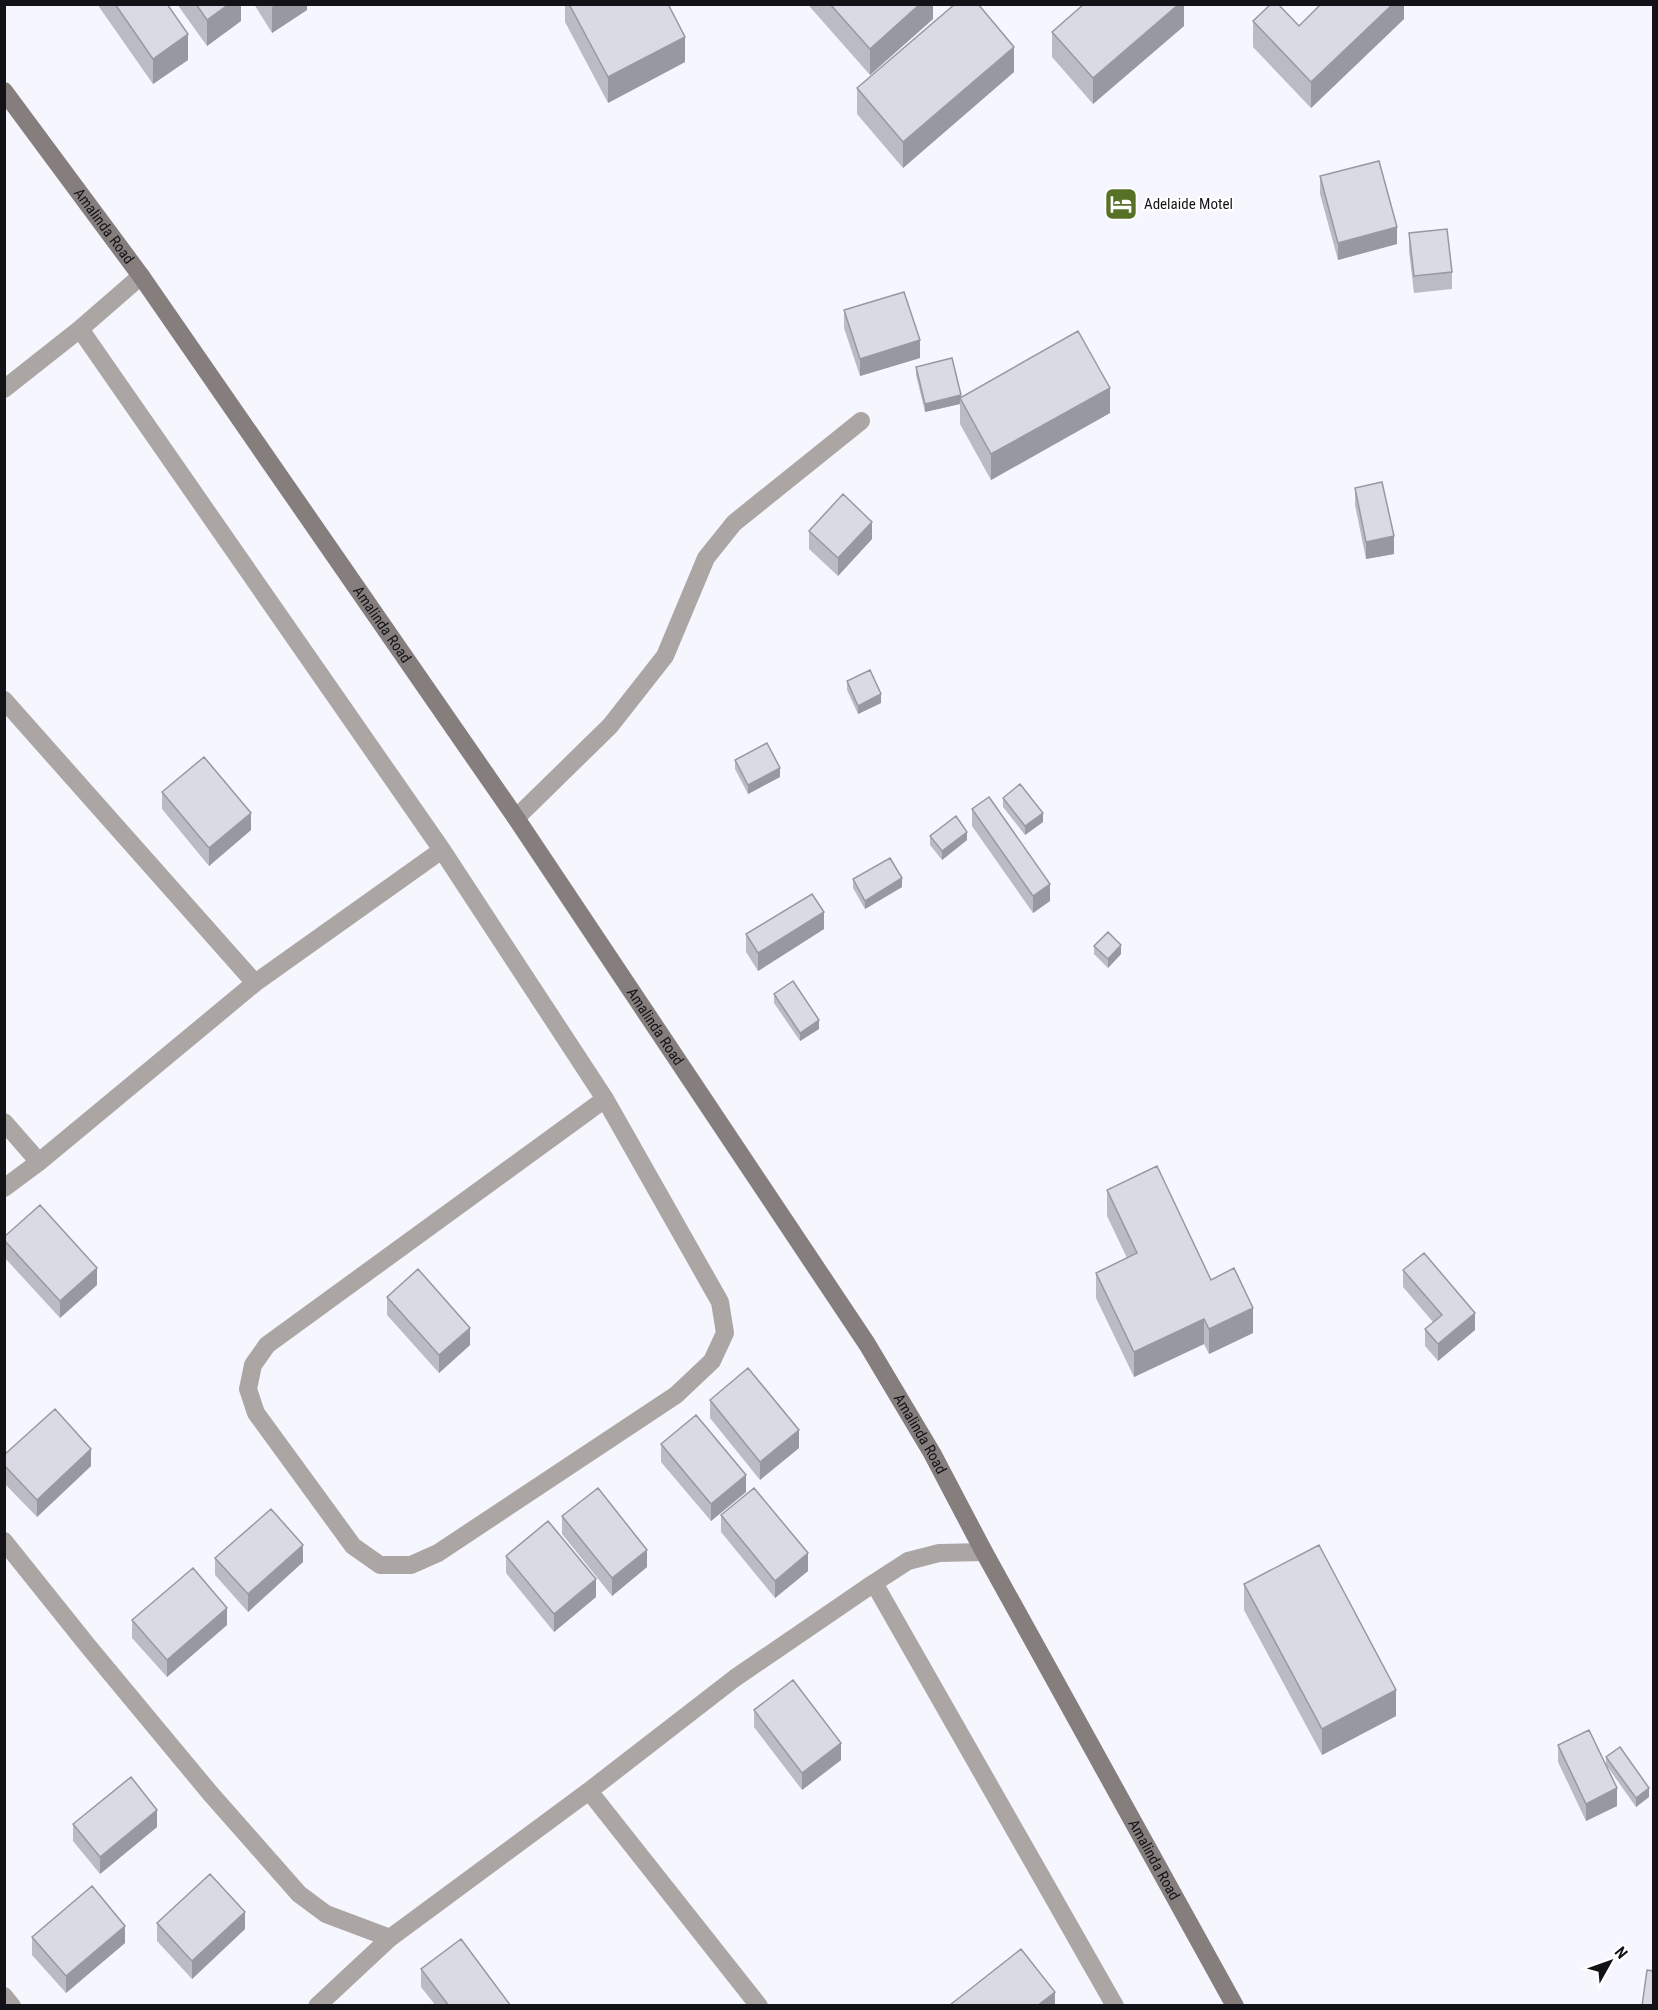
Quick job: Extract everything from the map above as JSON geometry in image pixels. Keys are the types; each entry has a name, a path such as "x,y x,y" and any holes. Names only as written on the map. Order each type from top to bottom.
{"street":[{"name":"Amalinda Road","path":"4,91 141,276 516,818 867,1344 932,1453 984,1552 1235,2006"},
{"path":"4,389 80,329 141,276"},
{"path":"80,329 442,850 605,1098 720,1302 725,1334 712,1361 676,1395 438,1553 411,1565 380,1565 353,1546 256,1413 248,1389 253,1365 267,1345 605,1098"},
{"path":"516,818 610,726 665,656 706,558 734,523 861,421"},
{"path":"4,700 255,982"},
{"path":"4,1188 39,1162 255,982 442,850"},
{"path":"4,1122 39,1162"},
{"path":"4,1541 210,1793 299,1894 326,1914 390,1938"},
{"path":"317,2006 390,1938 589,1791 735,1678 874,1583 908,1561 939,1553 984,1552"},
{"path":"874,1583 1115,2006"},
{"path":"589,1791 759,2006"},
{"path":"4,1996 12,2006"}],"building":[{"path":"115,4 167,4 188,34 153,59"},
{"path":"196,4 229,4 207,20"},
{"path":"569,4 668,4 685,37 608,77"},
{"path":"830,4 920,4 870,49"},
{"path":"955,4 978,4 1014,47 903,142 857,88"},
{"path":"1084,4 1179,4 1093,78 1052,32"},
{"path":"1271,4 1278,4 1299,26 1321,4 1393,4 1311,82 1253,21"},
{"path":"1379,161 1397,227 1338,243 1320,176"},
{"path":"1447,229 1452,272 1414,276 1409,233"},
{"path":"904,292 920,340 860,359 844,310"},
{"path":"1078,331 1110,388 991,454 960,398"},
{"path":"952,358 961,395 925,404 916,367"},
{"path":"1382,482 1394,536 1366,542 1355,488"},
{"path":"843,494 872,522 838,558 809,531"},
{"path":"870,670 881,694 858,706 847,681"},
{"path":"767,743 780,768 748,785 735,760"},
{"path":"204,757 251,813 209,848 162,792"},
{"path":"1020,784 1043,813 1025,826 1003,798"},
{"path":"989,797 1050,884 1033,896 972,809"},
{"path":"956,816 967,832 942,851 930,836"},
{"path":"890,858 902,878 865,901 853,879"},
{"path":"812,894 824,912 758,953 746,934"},
{"path":"1108,932 1121,945 1108,959 1094,946"},
{"path":"793,981 819,1020 800,1033 774,994"},
{"path":"1157,1166 1211,1280 1234,1268 1253,1308 1209,1329 1204,1319 1134,1352 1096,1273 1137,1253 1107,1190"},
{"path":"40,1205 97,1268 60,1301 4,1240 4,1237"},
{"path":"1424,1253 1475,1313 1438,1344 1425,1329 1442,1315 1403,1270"},
{"path":"418,1269 470,1328 439,1355 387,1297"},
{"path":"748,1368 799,1430 760,1462 710,1400"},
{"path":"55,1409 91,1449 37,1500 4,1465 4,1455"},
{"path":"696,1415 746,1475 711,1504 661,1444"},
{"path":"598,1488 647,1550 612,1578 562,1516"},
{"path":"754,1488 808,1553 775,1581 721,1515"},
{"path":"271,1509 303,1545 248,1594 215,1558"},
{"path":"548,1521 596,1579 554,1614 506,1556"},
{"path":"1319,1545 1396,1690 1322,1729 1244,1584"},
{"path":"193,1568 227,1608 167,1660 132,1620"},
{"path":"793,1680 841,1743 802,1773 754,1710"},
{"path":"1589,1730 1617,1788 1586,1804 1558,1745"},
{"path":"1620,1747 1649,1788 1636,1798 1606,1757"},
{"path":"131,1777 157,1810 100,1857 73,1824"},
{"path":"210,1874 245,1912 192,1961 157,1923"},
{"path":"92,1886 125,1926 66,1976 32,1937"},
{"path":"461,1939 511,2006 449,2006 421,1969"},
{"path":"1021,1949 1055,1992 1037,2006 950,2005"},
{"path":"1647,1970 1653,1971 1653,2006 1642,2006"}],"place":[{"name":"Adelaide Motel","path":"1121,204"}]}
